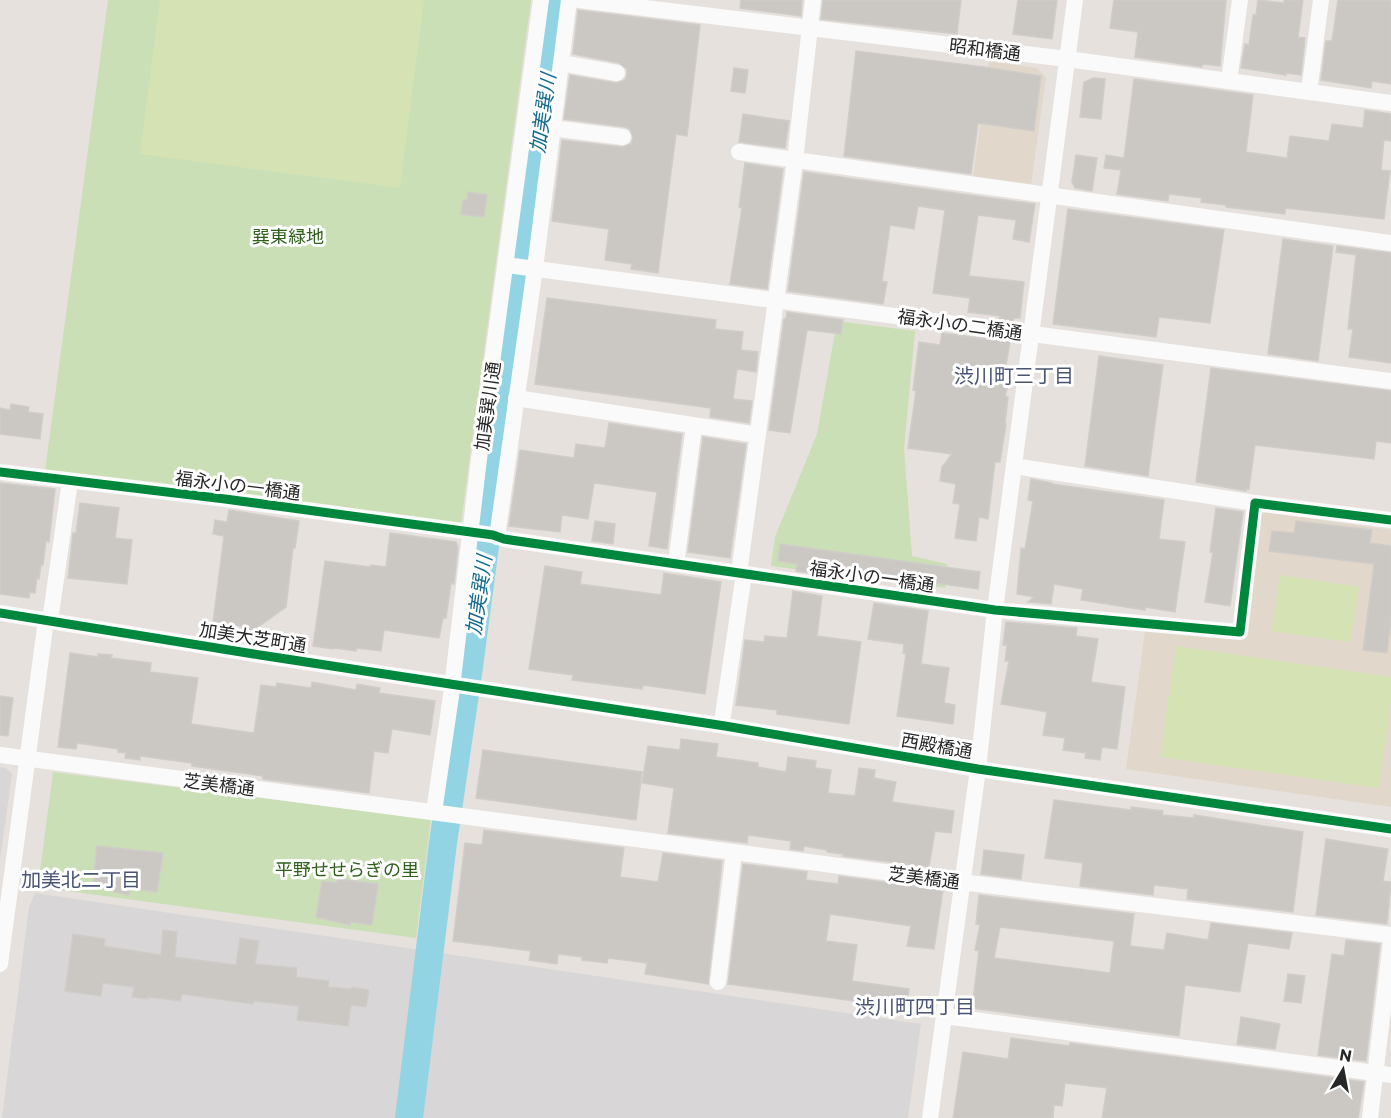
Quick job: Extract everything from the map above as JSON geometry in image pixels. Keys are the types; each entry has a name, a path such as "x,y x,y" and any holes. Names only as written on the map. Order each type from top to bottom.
{"street":[{"name":"加美巽川通","path":"436,813 456,686 485,535 479,459 542,0"},
{"path":"485,535 516,398 569,0"},
{"name":"昭和橋通","path":"579,0 1067,59 1391,103"},
{"path":"725,726 722,722 795,160 813,0"},
{"path":"930,1118 978,769 995,610 1075,0"},
{"path":"1229,81 1240,0"},
{"path":"1309,92 1321,0"},
{"path":"561,63 617,73"},
{"path":"552,128 623,137"},
{"path":"739,152 1391,243"},
{"name":"福永小の二橋通","path":"507,265 1391,381"},
{"path":"516,398 758,435"},
{"path":"676,564 694,426"},
{"path":"1014,466 1255,503 1391,520"},
{"name":"福永小の一橋通","path":"0,472 225,499 485,535 995,610 1240,633 1255,503"},
{"path":"0,964 48,620 70,481"},
{"name":"加美大芝町通","path":"0,613 478,689"},
{"name":"西殿橋通","path":"478,689 725,726 978,769 1391,829"},
{"name":"芝美橋通","path":"0,755 962,882 1391,935"},
{"path":"718,982 734,852"},
{"path":"1370,1118 1383,1074 1391,940"},
{"path":"944,1016 1383,1074"}],"shaded area":[{"path":"989,61 1037,68 1046,78 1031,184 973,176"},
{"path":"1260,511 1391,530 1391,807 1126,769 1146,625 1242,639"},
{"path":"0,767 6,768 12,774 0,860"},
{"path":"35,893 921,1024 908,1118 2,1118 29,907"}],"green space":[{"name":"巽東緑地","path":"108,0 531,0 461,523 45,471"},
{"path":"160,0 424,0 400,188 140,154"},
{"path":"837,321 915,331 904,448 912,556 947,564 945,588 771,566 775,537 817,434"},
{"path":"1280,575 1359,587 1350,642 1271,631"},
{"path":"1176,646 1391,677 1391,699 1379,788 1160,757"},
{"name":"平野せせらぎの里","path":"53,772 431,819 416,938 38,887"}],"building":[{"path":"741,0 802,0 801,16 740,8"},
{"path":"823,0 961,0 957,34 821,19"},
{"path":"1018,0 1057,0 1052,39 1013,34"},
{"path":"1114,0 1226,0 1220,66 1202,64 1202,67 1135,57 1138,32 1110,28"},
{"path":"1258,0 1284,3 1284,0 1303,0 1298,37 1305,38 1301,75 1241,68 1245,44 1249,45 1253,15 1256,15"},
{"path":"1338,0 1391,0 1391,84 1372,81 1371,88 1321,80 1326,41 1332,41"},
{"path":"578,10 700,25 687,136 676,134 658,273 631,269 632,264 605,260 609,229 552,221 562,140 622,147 631,144 633,138 630,129 625,127 564,119 570,75 616,83 625,80 627,74 627,69 619,63 573,54"},
{"path":"856,51 1041,76 1034,131 978,123 971,174 844,156"},
{"path":"734,68 748,70 745,93 731,91"},
{"path":"1094,78 1105,79 1101,119 1080,117 1084,82"},
{"path":"1134,79 1253,95 1246,152 1287,158 1290,136 1329,141 1332,124 1363,128 1365,110 1391,114 1391,141 1384,140 1381,170 1390,171 1384,219 1285,208 1285,214 1226,207 1226,205 1201,202 1202,198 1169,194 1168,201 1117,194 1121,170 1104,168 1106,155 1124,158"},
{"path":"743,114 789,121 785,148 739,142"},
{"path":"1076,155 1097,158 1092,191 1075,188 1072,182"},
{"path":"745,163 783,169 767,289 730,284 742,208 739,207"},
{"path":"804,172 1035,204 1029,242 1013,239 1016,220 978,215 969,276 1024,282 1020,318 1014,318 1013,321 999,319 1000,316 968,312 970,298 933,293 945,210 918,206 914,229 890,225 882,281 887,282 883,304 788,291"},
{"path":"468,192 487,195 484,217 461,214 463,200 467,200"},
{"path":"1068,209 1224,230 1210,323 1159,317 1156,337 1053,324"},
{"path":"1283,239 1333,246 1318,361 1268,354"},
{"path":"1337,246 1391,253 1391,363 1349,357 1353,329 1348,329 1356,255 1336,252"},
{"path":"547,298 716,320 715,329 743,332 741,350 758,352 756,372 737,369 733,399 752,401 749,423 710,417 711,408 535,384"},
{"path":"787,312 843,320 841,334 807,330 790,433 769,430 784,319 786,319"},
{"path":"942,333 1010,342 1005,370 1012,372 1005,396 1008,397 1006,424 1000,462 995,462 988,519 979,517 976,541 955,538 960,504 953,503 956,484 940,481 942,467 952,454 908,448 916,391 913,390 919,342 940,345"},
{"path":"1099,356 1163,365 1148,476 1085,466"},
{"path":"1211,368 1391,391 1391,443 1376,441 1374,459 1255,445 1249,489 1246,491 1196,482"},
{"path":"11,404 29,407 28,412 43,414 40,439 0,434 0,408 10,410"},
{"path":"609,423 682,434 667,549 649,546 657,492 594,483 588,519 562,515 560,532 509,526 520,450 574,458 576,444 605,448"},
{"path":"703,437 746,444 730,558 688,552"},
{"path":"1031,479 1164,500 1159,539 1185,542 1175,612 1145,607 1145,610 1081,600 1083,589 1054,584 1051,604 1028,602 1034,597 1017,594 1021,548 1025,549 1033,501 1028,500"},
{"path":"0,483 55,489 49,542 46,541 43,565 41,565 39,579 37,578 35,593 30,592 29,598 0,594"},
{"path":"80,503 119,508 115,538 132,540 127,584 68,578 73,533 76,533"},
{"path":"1216,508 1243,512 1230,606 1205,602 1213,552 1210,552"},
{"path":"229,510 299,521 295,548 293,548 286,607 251,632 240,626 213,622 224,536 213,534 215,520 227,522"},
{"path":"595,521 615,524 613,544 592,541"},
{"path":"1296,521 1372,530 1370,543 1391,546 1391,619 1387,653 1363,650 1374,564 1269,551 1272,531 1294,533"},
{"path":"390,533 456,542 458,547 454,584 451,583 446,618 443,618 439,638 384,630 381,651 357,648 356,651 313,646 325,561 386,567"},
{"path":"780,544 980,572 978,589 826,568 825,575 796,571 797,564 778,561"},
{"path":"545,566 582,572 580,584 661,595 664,573 721,582 705,694 643,685 642,689 572,680 573,675 529,669"},
{"path":"793,591 822,596 817,636 861,642 849,724 777,714 777,710 736,705 745,640 764,642 765,636 787,638"},
{"path":"874,603 928,611 921,664 949,668 944,703 955,705 953,724 897,716 906,654 903,653 904,644 868,639"},
{"path":"1006,622 1077,628 1076,636 1098,639 1091,682 1125,687 1117,749 1102,747 1100,760 1085,758 1086,753 1063,750 1065,738 1043,735 1047,712 1001,704 1009,661 1005,661 1007,645 1003,645"},
{"path":"273,632 284,634 283,647 271,645"},
{"path":"70,653 98,657 98,654 112,655 111,658 151,663 150,672 198,678 191,724 254,733 261,685 276,687 277,683 311,688 312,682 356,690 357,684 380,688 379,693 435,701 430,735 392,729 388,753 374,751 369,793 263,779 263,776 192,766 192,763 140,756 140,760 125,758 126,753 118,752 118,749 77,743 76,749 58,747"},
{"path":"0,696 13,698 8,736 0,735"},
{"path":"681,739 718,744 716,757 758,763 758,767 786,772 788,757 816,761 815,768 831,770 828,793 855,796 859,768 875,770 874,778 896,782 892,802 954,811 951,833 935,831 929,867 842,856 843,854 804,846 803,851 790,849 791,841 748,835 747,843 668,833 674,788 642,783 648,746 680,750"},
{"path":"483,750 642,772 636,820 476,798"},
{"path":"1054,800 1131,810 1131,807 1163,811 1162,815 1194,818 1194,815 1303,832 1293,912 1187,899 1188,889 1154,885 1153,895 1080,886 1083,863 1045,858"},
{"path":"484,830 624,848 620,877 658,882 663,853 722,861 708,984 645,974 647,963 608,958 607,963 558,954 557,964 529,960 531,951 453,941 465,843 482,845"},
{"path":"1326,839 1388,849 1383,881 1391,882 1387,924 1316,915"},
{"path":"97,846 163,853 157,892 130,888 129,895 114,892 115,885 93,882"},
{"path":"984,850 1024,855 1021,879 981,874"},
{"path":"743,864 807,872 806,880 838,884 839,876 943,890 934,949 907,946 911,926 830,914 826,941 857,945 852,981 909,989 906,1008 728,984"},
{"path":"338,879 378,884 372,925 351,922 350,925 316,917 322,881 337,883"},
{"path":"979,895 1134,914 1130,946 1164,950 1167,933 1208,940 1211,923 1292,933 1289,949 1248,943 1240,992 1185,985 1179,1036 972,1008 979,951 975,950 980,925 976,924","holes":["1000,927 1114,941 1110,973 994,958"]},
{"path":"163,930 177,932 175,957 236,965 240,938 259,941 255,964 297,968 296,977 329,981 328,987 369,990 366,1007 351,1005 348,1026 297,1020 299,1006 254,1001 253,1004 182,994 180,1001 148,997 148,999 132,997 134,987 103,983 101,996 65,991 73,934 105,939 104,946 161,955"},
{"path":"1346,940 1380,944 1366,1061 1318,1055 1332,954 1344,956"},
{"path":"1288,974 1305,976 1301,1003 1284,1001"},
{"path":"1241,1017 1280,1024 1275,1049 1237,1044"},
{"path":"1011,1038 1069,1046 1070,1043 1364,1082 1358,1118 1102,1118 1107,1088 1065,1083 1062,1106 1054,1105 1053,1118 953,1118 963,1052 1008,1059"}],"waterway":[{"name":"加美巽川","path":"409,1118 443,843 469,667 557,0"}],"cycle path":[{"path":"0,472 493,535 504,539 995,610 1240,632 1255,503 1391,520"},
{"path":"0,613 725,726 978,769 1391,829"}],"district":[{"name":"渋川町三丁目","path":"1014,375"},
{"name":"加美北二丁目","path":"81,879"},
{"name":"渋川町四丁目","path":"915,1006"}]}
